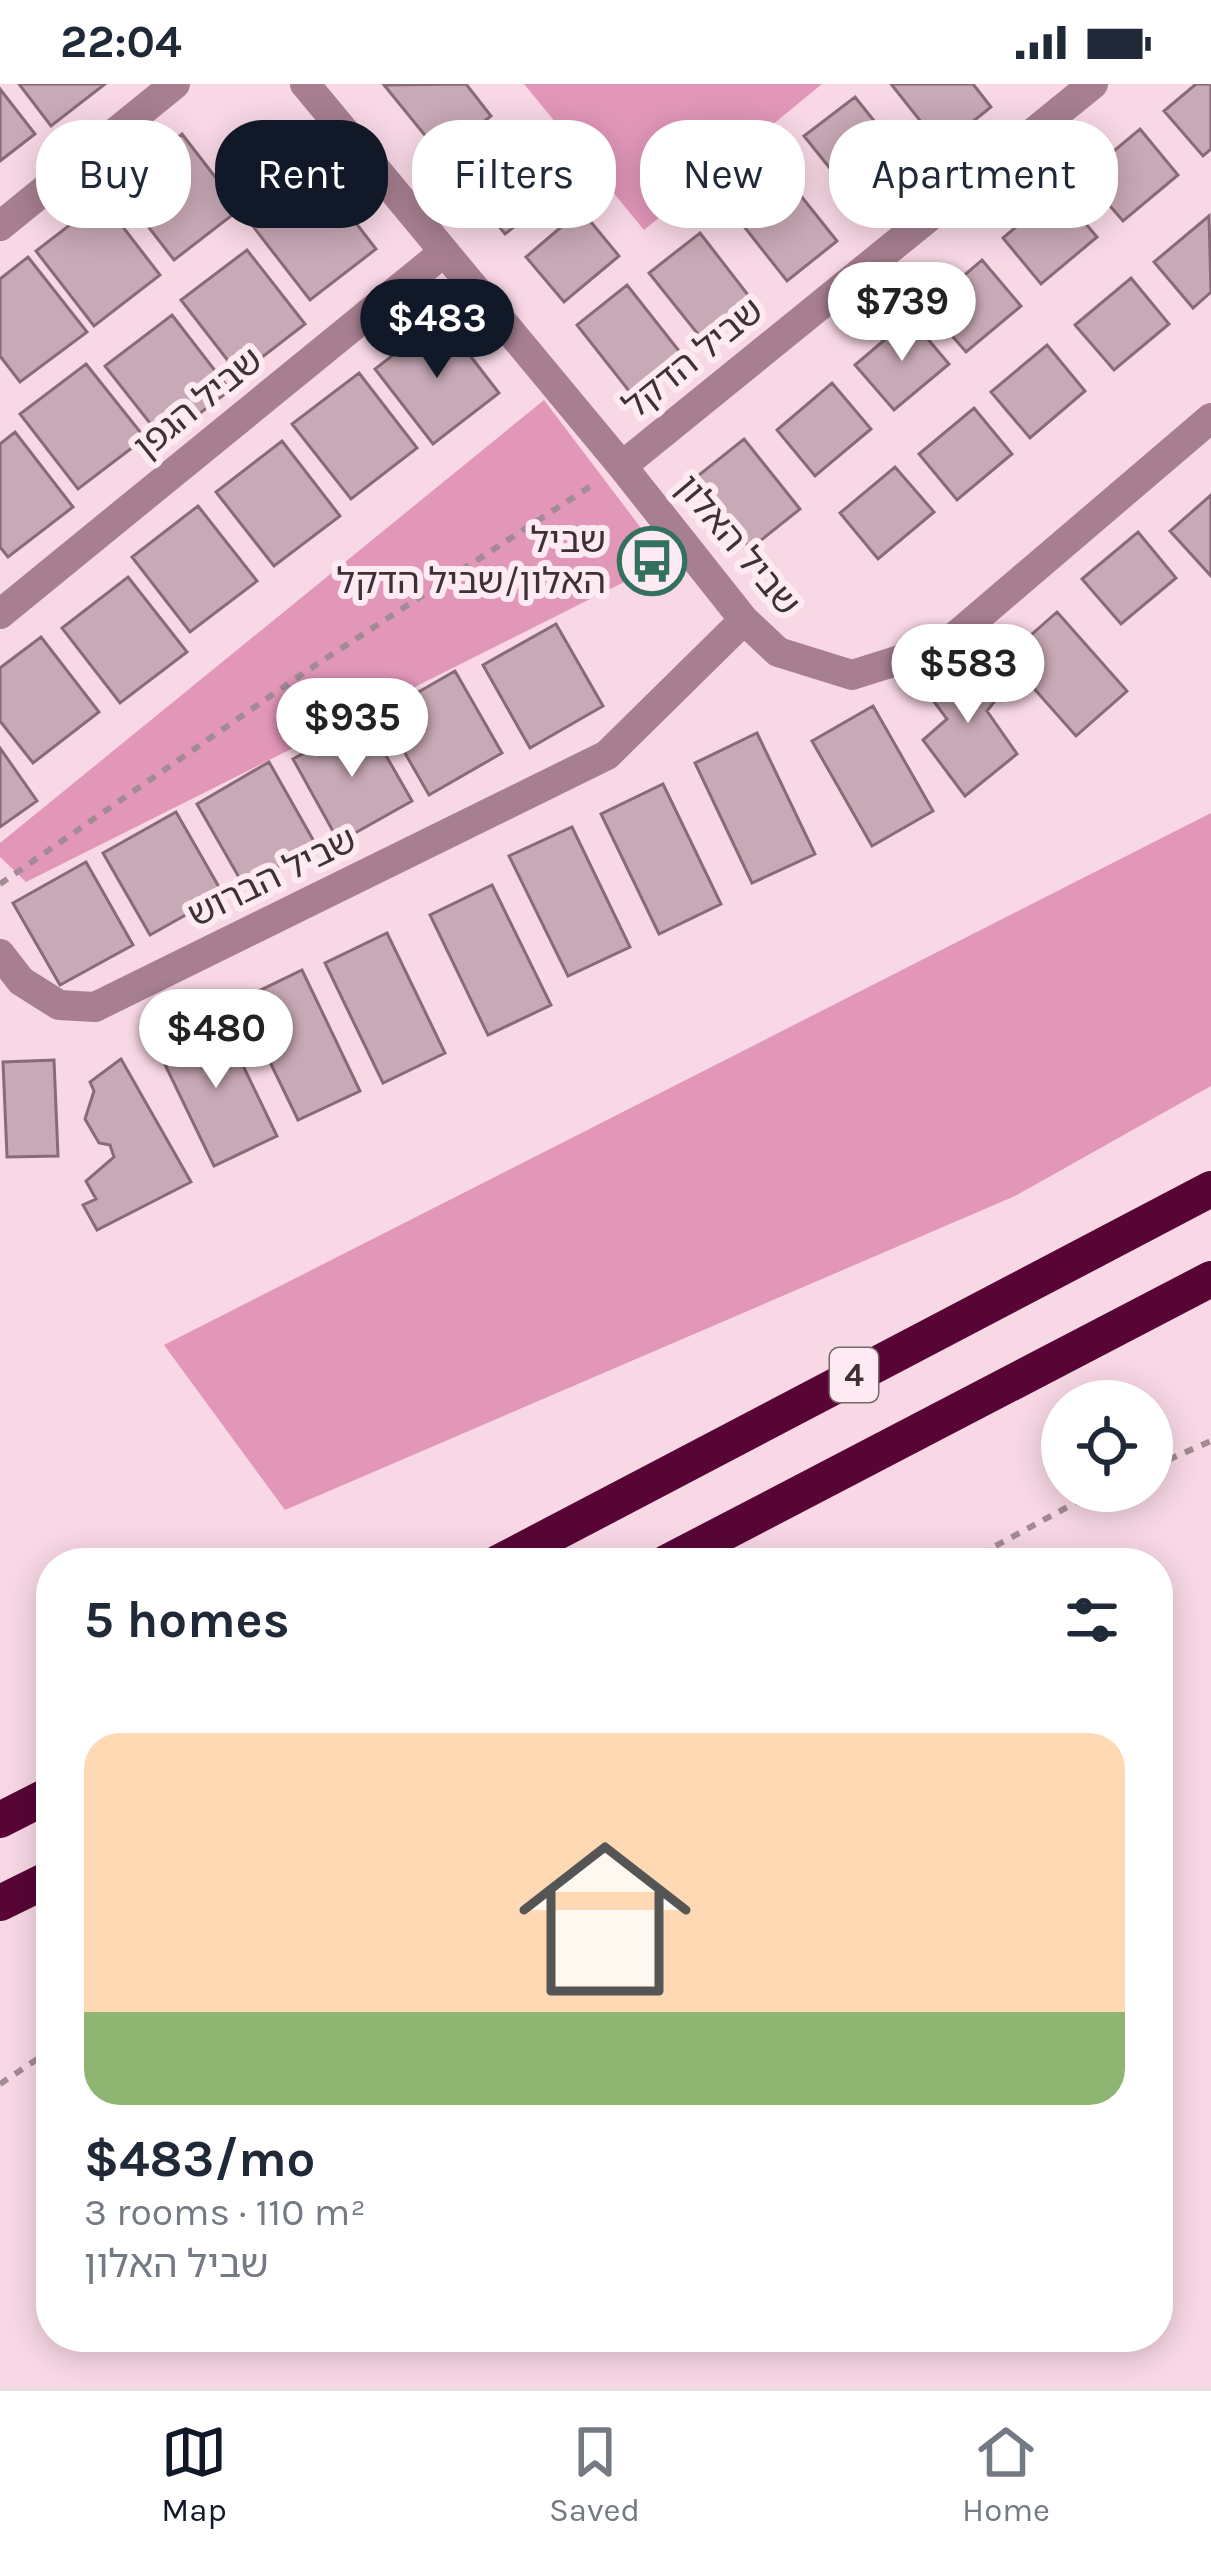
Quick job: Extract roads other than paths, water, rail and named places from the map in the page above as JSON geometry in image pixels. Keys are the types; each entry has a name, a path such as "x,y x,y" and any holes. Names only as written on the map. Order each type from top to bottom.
{"highway":[{"name":"4","path":"527,1548 1211,1189"},
{"name":"4","path":"695,1548 1211,1279"},
{"path":"0,1820 36,1802"},
{"path":"0,1904 36,1886"}],"street":[{"path":"0,226 175,84"},
{"name":"שביל האלון","path":"304,84 744,620 778,652 852,674 944,646 1211,418"},
{"name":"שביל הדקל","path":"622,466 1093,84"},
{"name":"שביל הגפן","path":"0,614 444,252"},
{"name":"שביל הברוש","path":"0,954 21,980 59,1005 95,1007 607,755 744,620"}],"place":[{"name":"שביל האלון/שביל הדקל","path":"652,561"}]}
